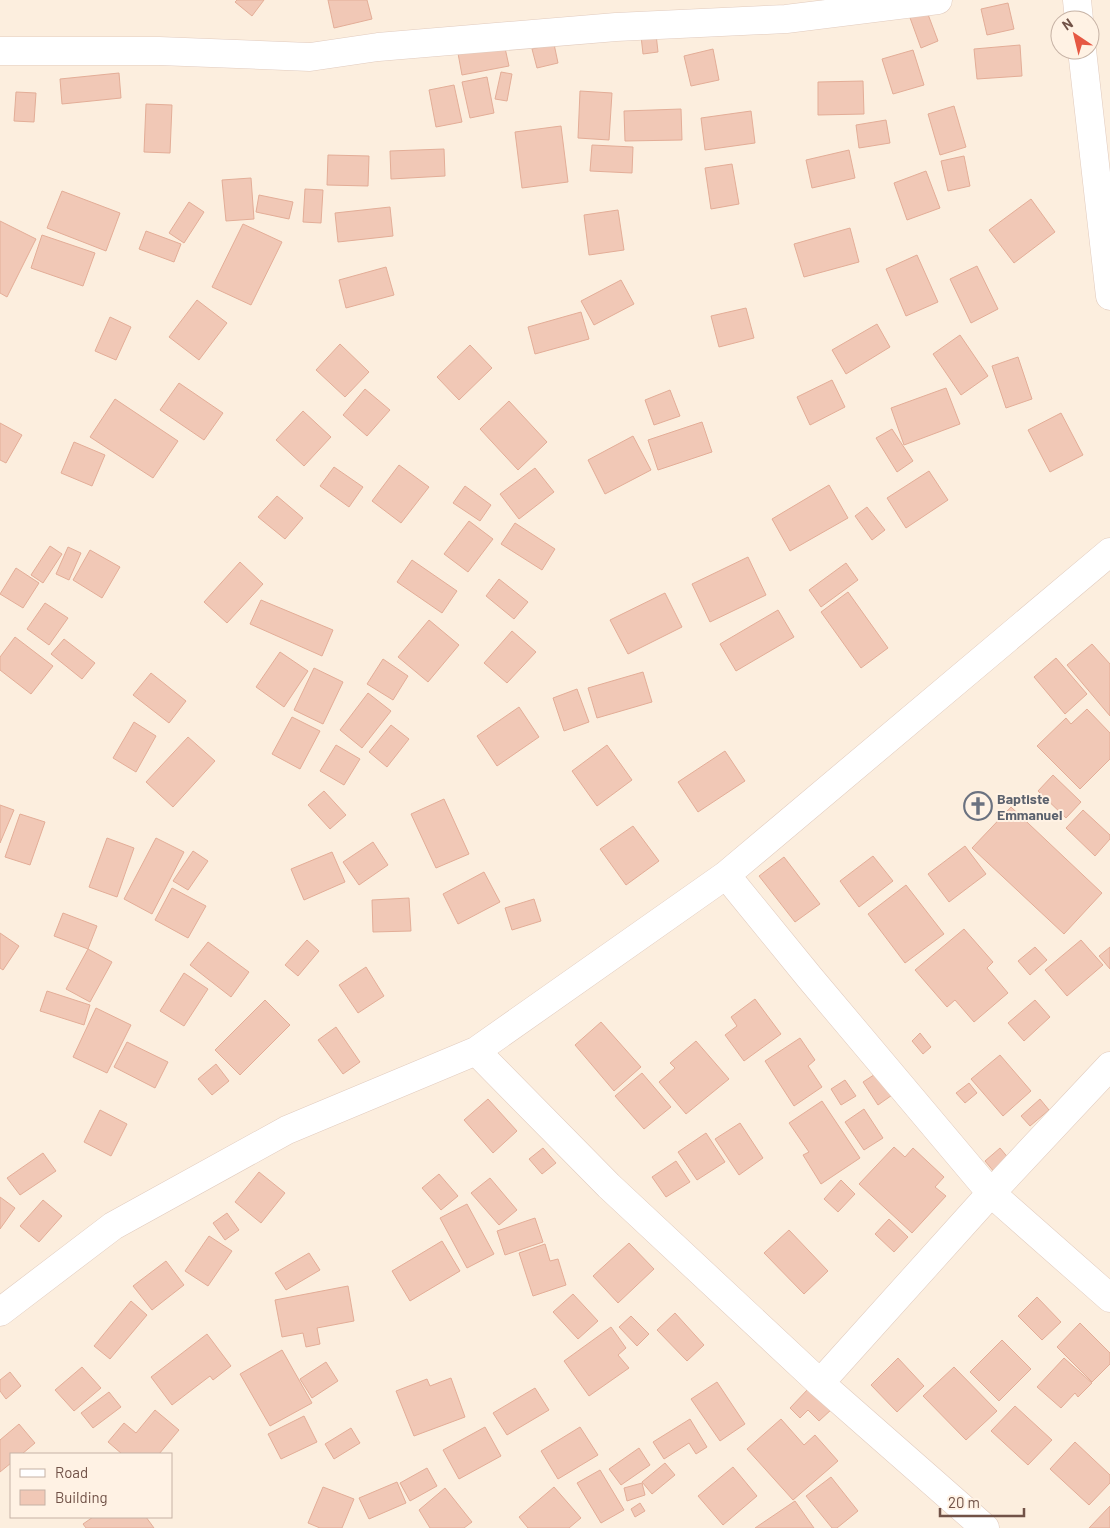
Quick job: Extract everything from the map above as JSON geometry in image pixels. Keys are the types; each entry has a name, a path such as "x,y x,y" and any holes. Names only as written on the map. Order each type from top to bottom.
{"street":[{"path":"0,50 159,51 310,57 378,47 606,28 786,19 938,0"},
{"path":"1083,60 1110,296"},
{"path":"0,1312 113,1226 278,1135 476,1051 726,875 1110,552"},
{"path":"726,875 816,986 991,1192 1110,1298"},
{"path":"476,1051 609,1186 820,1384 985,1528"},
{"path":"820,1384 991,1192 1110,1066"}],"building":[{"path":"237,0 264,0 252,16 235,2"},
{"path":"328,0 367,0 372,19 334,28"},
{"path":"1008,3 1014,29 987,35 981,9"},
{"path":"926,9 938,41 921,48 909,15"},
{"path":"656,34 658,52 643,54 641,36"},
{"path":"503,39 509,66 462,75 457,48"},
{"path":"554,44 558,63 537,68 532,49"},
{"path":"1020,45 1022,76 977,79 974,49"},
{"path":"713,49 719,80 691,86 684,56"},
{"path":"913,50 924,85 893,94 882,59"},
{"path":"501,72 512,74 507,101 495,99"},
{"path":"119,73 121,98 62,104 60,79"},
{"path":"487,77 494,113 470,118 462,82"},
{"path":"863,81 864,114 818,115 818,82"},
{"path":"454,85 462,122 436,127 429,90"},
{"path":"580,91 612,93 609,140 578,138"},
{"path":"16,92 36,93 34,122 14,121"},
{"path":"146,104 172,105 170,153 144,152"},
{"path":"954,106 966,147 940,155 928,114"},
{"path":"681,109 682,140 625,141 624,111"},
{"path":"751,111 755,143 705,150 701,118"},
{"path":"886,120 890,143 859,148 856,125"},
{"path":"561,126 568,182 522,188 515,132"},
{"path":"592,145 633,147 632,173 590,171"},
{"path":"444,149 445,176 391,179 390,151"},
{"path":"849,150 855,178 812,188 806,160"},
{"path":"328,155 369,156 368,186 327,185"},
{"path":"964,156 970,186 948,191 941,161"},
{"path":"732,164 739,204 711,209 705,168"},
{"path":"926,171 940,208 907,220 894,183"},
{"path":"251,178 254,219 226,221 222,180"},
{"path":"305,189 323,190 321,223 303,222"},
{"path":"62,191 120,213 106,251 47,228"},
{"path":"259,195 293,202 289,219 256,212"},
{"path":"1031,199 1055,232 1014,263 989,230"},
{"path":"189,202 204,212 184,243 169,233"},
{"path":"390,207 393,236 338,242 335,213"},
{"path":"618,210 624,250 589,255 584,215"},
{"path":"0,221 36,239 7,297 0,293"},
{"path":"243,224 282,242 251,305 212,287"},
{"path":"850,228 859,262 804,277 794,244"},
{"path":"146,231 181,244 174,262 139,249"},
{"path":"42,235 95,253 83,286 31,268"},
{"path":"917,255 938,302 906,316 886,269"},
{"path":"977,266 998,309 971,323 950,279"},
{"path":"386,267 394,295 346,308 339,280"},
{"path":"621,280 634,304 594,325 581,301"},
{"path":"197,300 227,323 199,360 169,337"},
{"path":"746,308 754,338 719,347 711,316"},
{"path":"581,312 589,339 535,354 528,327"},
{"path":"110,317 131,327 116,360 95,351"},
{"path":"877,324 890,347 846,374 832,350"},
{"path":"960,335 988,376 961,395 933,354"},
{"path":"340,344 369,372 345,397 316,370"},
{"path":"470,345 492,368 459,400 437,377"},
{"path":"1018,357 1032,399 1006,408 992,366"},
{"path":"832,380 845,407 810,425 797,397"},
{"path":"179,383 223,413 204,440 160,410"},
{"path":"946,388 960,424 904,445 891,408"},
{"path":"365,389 390,410 367,436 343,415"},
{"path":"670,390 680,416 654,425 645,400"},
{"path":"115,399 178,441 153,478 90,437"},
{"path":"509,401 547,442 518,470 480,429"},
{"path":"303,411 331,437 304,466 276,440"},
{"path":"1061,413 1083,455 1050,472 1028,430"},
{"path":"702,422 712,452 658,470 648,440"},
{"path":"0,423 22,435 6,463 0,460"},
{"path":"892,429 913,461 897,472 876,438"},
{"path":"633,436 651,470 605,494 588,460"},
{"path":"74,442 105,455 92,486 61,473"},
{"path":"399,465 429,487 401,523 372,501"},
{"path":"334,467 363,487 349,507 320,486"},
{"path":"535,468 554,492 519,519 500,494"},
{"path":"929,471 948,500 906,528 887,498"},
{"path":"829,485 848,518 790,551 772,519"},
{"path":"465,486 491,505 480,521 453,503"},
{"path":"277,496 303,518 285,539 258,517"},
{"path":"867,507 885,530 872,540 855,516"},
{"path":"469,521 493,539 468,572 444,554"},
{"path":"515,523 555,549 542,570 501,544"},
{"path":"50,546 62,554 43,583 31,575"},
{"path":"68,547 81,553 69,580 56,574"},
{"path":"90,550 120,567 102,598 73,580"},
{"path":"748,557 766,595 710,622 692,584"},
{"path":"412,560 457,591 442,613 397,582"},
{"path":"240,562 263,584 227,623 204,602"},
{"path":"846,563 858,580 821,607 809,590"},
{"path":"16,568 39,583 23,608 0,594"},
{"path":"499,579 528,602 514,619 486,596"},
{"path":"848,592 888,648 861,668 821,612"},
{"path":"665,593 682,627 628,654 610,620"},
{"path":"261,600 333,630 322,656 250,624"},
{"path":"45,603 68,618 49,645 27,629"},
{"path":"778,610 794,637 736,671 720,644"},
{"path":"429,620 459,645 428,682 398,657"},
{"path":"512,631 536,652 507,683 484,663"},
{"path":"15,637 53,666 31,694 0,670 0,657"},
{"path":"64,639 95,663 82,679 51,654"},
{"path":"1092,644 1110,664 1110,716 1067,665"},
{"path":"280,652 308,671 284,707 256,687"},
{"path":"1056,658 1087,694 1065,714 1034,677"},
{"path":"383,659 408,676 393,700 367,684"},
{"path":"314,668 343,682 323,724 294,710"},
{"path":"643,672 652,702 597,718 588,688"},
{"path":"151,673 186,701 169,723 133,695"},
{"path":"577,689 589,722 564,731 553,698"},
{"path":"368,693 391,711 362,748 340,730"},
{"path":"519,707 539,737 497,766 477,736"},
{"path":"1087,709 1110,733 1110,759 1080,789 1037,746 1066,718 1071,724"},
{"path":"292,717 320,731 300,769 272,754"},
{"path":"134,722 156,736 136,772 113,758"},
{"path":"391,725 409,739 387,767 369,752"},
{"path":"188,737 215,761 173,807 146,782"},
{"path":"336,745 360,759 344,785 320,771"},
{"path":"607,745 632,780 597,806 572,771"},
{"path":"725,751 745,781 698,812 678,782"},
{"path":"1053,775 1081,802 1066,818 1038,791"},
{"path":"324,791 346,815 330,829 308,805"},
{"path":"444,799 469,854 436,868 411,814"},
{"path":"0,805 14,810 0,843"},
{"path":"1011,807 1102,893 1064,934 972,848"},
{"path":"1083,810 1110,835 1110,839 1095,856 1066,828"},
{"path":"20,814 45,822 30,865 5,857"},
{"path":"633,826 659,861 626,885 600,849"},
{"path":"107,838 134,848 117,897 89,887"},
{"path":"156,838 184,852 152,914 124,899"},
{"path":"373,842 388,865 359,885 343,862"},
{"path":"965,846 986,874 949,902 928,874"},
{"path":"193,851 208,861 188,890 173,881"},
{"path":"332,852 345,882 304,900 291,869"},
{"path":"873,856 893,881 859,907 840,881"},
{"path":"784,857 820,904 795,922 759,876"},
{"path":"484,872 500,902 458,924 443,894"},
{"path":"906,885 944,934 905,963 868,914"},
{"path":"172,888 206,906 188,938 155,920"},
{"path":"409,898 411,931 373,932 372,900"},
{"path":"534,899 541,921 512,930 505,908"},
{"path":"63,913 97,926 88,949 54,936"},
{"path":"964,929 993,962 987,968 1008,993 974,1022 955,1000 947,1007 915,970"},
{"path":"0,933 19,946 3,970 0,968"},
{"path":"307,940 319,951 298,976 285,965"},
{"path":"1081,940 1103,965 1067,996 1045,970"},
{"path":"208,942 249,972 231,997 190,965"},
{"path":"1035,947 1047,960 1030,975 1018,961"},
{"path":"1110,947 1110,969 1099,956"},
{"path":"88,949 112,962 90,1002 66,989"},
{"path":"366,967 384,996 358,1013 339,985"},
{"path":"184,973 208,989 184,1026 160,1011"},
{"path":"47,991 90,1005 84,1025 40,1011"},
{"path":"755,999 781,1034 744,1061 725,1035 737,1026 731,1017"},
{"path":"265,1000 290,1025 240,1075 215,1050"},
{"path":"1035,1000 1050,1017 1024,1041 1008,1023"},
{"path":"96,1008 131,1025 107,1073 73,1057"},
{"path":"601,1022 641,1067 614,1091 575,1045"},
{"path":"336,1027 360,1062 343,1074 318,1040"},
{"path":"920,1033 931,1047 923,1054 912,1041"},
{"path":"800,1038 815,1060 808,1066 822,1087 794,1106 765,1061"},
{"path":"696,1041 729,1079 686,1114 659,1082 675,1068 670,1063"},
{"path":"127,1042 168,1062 155,1088 114,1067"},
{"path":"1000,1055 1031,1091 1003,1116 971,1079"},
{"path":"216,1064 229,1081 212,1095 198,1079"},
{"path":"880,1071 895,1093 878,1105 863,1082"},
{"path":"642,1073 671,1107 644,1129 615,1096"},
{"path":"845,1080 856,1096 841,1105 831,1089"},
{"path":"969,1083 977,1093 965,1103 956,1093"},
{"path":"488,1099 517,1131 493,1153 464,1120"},
{"path":"1040,1099 1049,1110 1030,1126 1021,1116"},
{"path":"822,1101 860,1158 821,1184 803,1155 809,1152 789,1123"},
{"path":"864,1109 883,1138 864,1150 845,1122"},
{"path":"100,1110 127,1124 111,1156 84,1142"},
{"path":"740,1123 763,1158 739,1175 715,1139"},
{"path":"706,1133 725,1162 697,1180 678,1152"},
{"path":"894,1147 905,1157 913,1148 944,1177 935,1187 946,1196 912,1233 859,1184"},
{"path":"543,1148 556,1163 542,1174 529,1159"},
{"path":"1000,1148 1010,1160 995,1173 985,1161"},
{"path":"43,1153 56,1171 20,1195 7,1178"},
{"path":"676,1161 690,1182 666,1197 652,1177"},
{"path":"259,1172 285,1193 261,1223 235,1202"},
{"path":"439,1174 458,1196 441,1210 422,1188"},
{"path":"490,1178 517,1210 499,1225 471,1193"},
{"path":"841,1180 855,1194 838,1212 824,1199"},
{"path":"0,1197 15,1208 0,1229"},
{"path":"43,1200 62,1216 39,1242 20,1226"},
{"path":"467,1204 494,1254 467,1268 440,1218"},
{"path":"227,1213 239,1230 225,1240 213,1223"},
{"path":"535,1218 543,1242 505,1255 497,1231"},
{"path":"889,1219 908,1237 894,1252 875,1234"},
{"path":"789,1230 828,1271 804,1294 764,1253"},
{"path":"209,1236 232,1251 208,1286 185,1271"},
{"path":"442,1241 460,1271 410,1301 392,1271"},
{"path":"629,1243 654,1269 618,1303 593,1276"},
{"path":"545,1244 550,1261 558,1259 566,1285 533,1296 519,1253"},
{"path":"309,1253 320,1270 286,1290 275,1273"},
{"path":"166,1261 184,1285 152,1310 133,1286"},
{"path":"348,1286 354,1321 317,1328 320,1344 306,1347 303,1333 282,1337 275,1300"},
{"path":"573,1294 598,1321 578,1339 553,1312"},
{"path":"1037,1297 1061,1322 1042,1340 1018,1316"},
{"path":"131,1301 147,1315 110,1359 94,1346"},
{"path":"675,1313 704,1345 687,1361 657,1330"},
{"path":"631,1316 649,1334 637,1346 619,1327"},
{"path":"1080,1323 1110,1353 1110,1364 1092,1382 1057,1347"},
{"path":"611,1327 626,1348 618,1355 629,1368 589,1396 564,1361"},
{"path":"207,1334 231,1366 213,1380 210,1376 172,1405 151,1377"},
{"path":"1002,1340 1031,1369 999,1401 970,1372"},
{"path":"282,1350 312,1403 270,1426 240,1374"},
{"path":"898,1358 924,1386 897,1412 871,1385"},
{"path":"1064,1358 1092,1383 1078,1397 1075,1393 1061,1408 1037,1387"},
{"path":"326,1362 338,1381 312,1398 300,1379"},
{"path":"82,1367 101,1388 74,1411 55,1390"},
{"path":"954,1367 997,1411 966,1440 923,1396"},
{"path":"10,1372 21,1386 6,1399 0,1391 0,1380"},
{"path":"451,1378 465,1417 414,1436 396,1391 427,1379 430,1386"},
{"path":"717,1382 745,1424 720,1441 691,1399"},
{"path":"535,1388 549,1410 507,1435 493,1413"},
{"path":"809,1388 832,1409 819,1421 808,1410 800,1418 790,1408"},
{"path":"109,1392 121,1407 93,1428 81,1413"},
{"path":"1015,1406 1052,1440 1028,1465 991,1431"},
{"path":"155,1410 179,1430 160,1453 121,1453 108,1442 124,1423 136,1433"},
{"path":"304,1416 317,1442 281,1459 268,1434"},
{"path":"690,1419 707,1447 696,1454 689,1443 664,1459 653,1442"},
{"path":"781,1419 804,1445 815,1435 838,1461 793,1500 747,1449"},
{"path":"19,1424 35,1443 23,1453 10,1453 10,1464 0,1472 0,1440"},
{"path":"485,1427 501,1456 459,1479 443,1450"},
{"path":"580,1427 598,1455 558,1479 541,1451"},
{"path":"351,1428 360,1443 334,1459 325,1444"},
{"path":"1075,1442 1110,1475 1110,1483 1089,1505 1050,1469"},
{"path":"639,1448 650,1465 621,1485 609,1469"},
{"path":"665,1463 675,1475 652,1494 642,1482"},
{"path":"733,1467 757,1496 723,1525 698,1496"},
{"path":"427,1468 437,1486 410,1501 400,1483"},
{"path":"600,1470 624,1510 601,1523 577,1483"},
{"path":"831,1477 858,1511 837,1528 832,1528 806,1496"},
{"path":"397,1482 406,1503 369,1519 359,1498"},
{"path":"642,1483 645,1495 627,1501 624,1488"},
{"path":"323,1487 354,1499 342,1528 320,1528 308,1523"},
{"path":"554,1487 581,1518 569,1528 528,1528 519,1517"},
{"path":"445,1488 472,1522 464,1528 430,1528 419,1510"},
{"path":"795,1501 814,1528 755,1528"},
{"path":"640,1503 645,1511 635,1517 631,1509"},
{"path":"1110,1506 1110,1528 1089,1528"},
{"path":"92,1518 147,1518 154,1528 86,1528 83,1524"}],"place":[{"name":"Baptiste Emmanuel","path":"978,806"}]}
